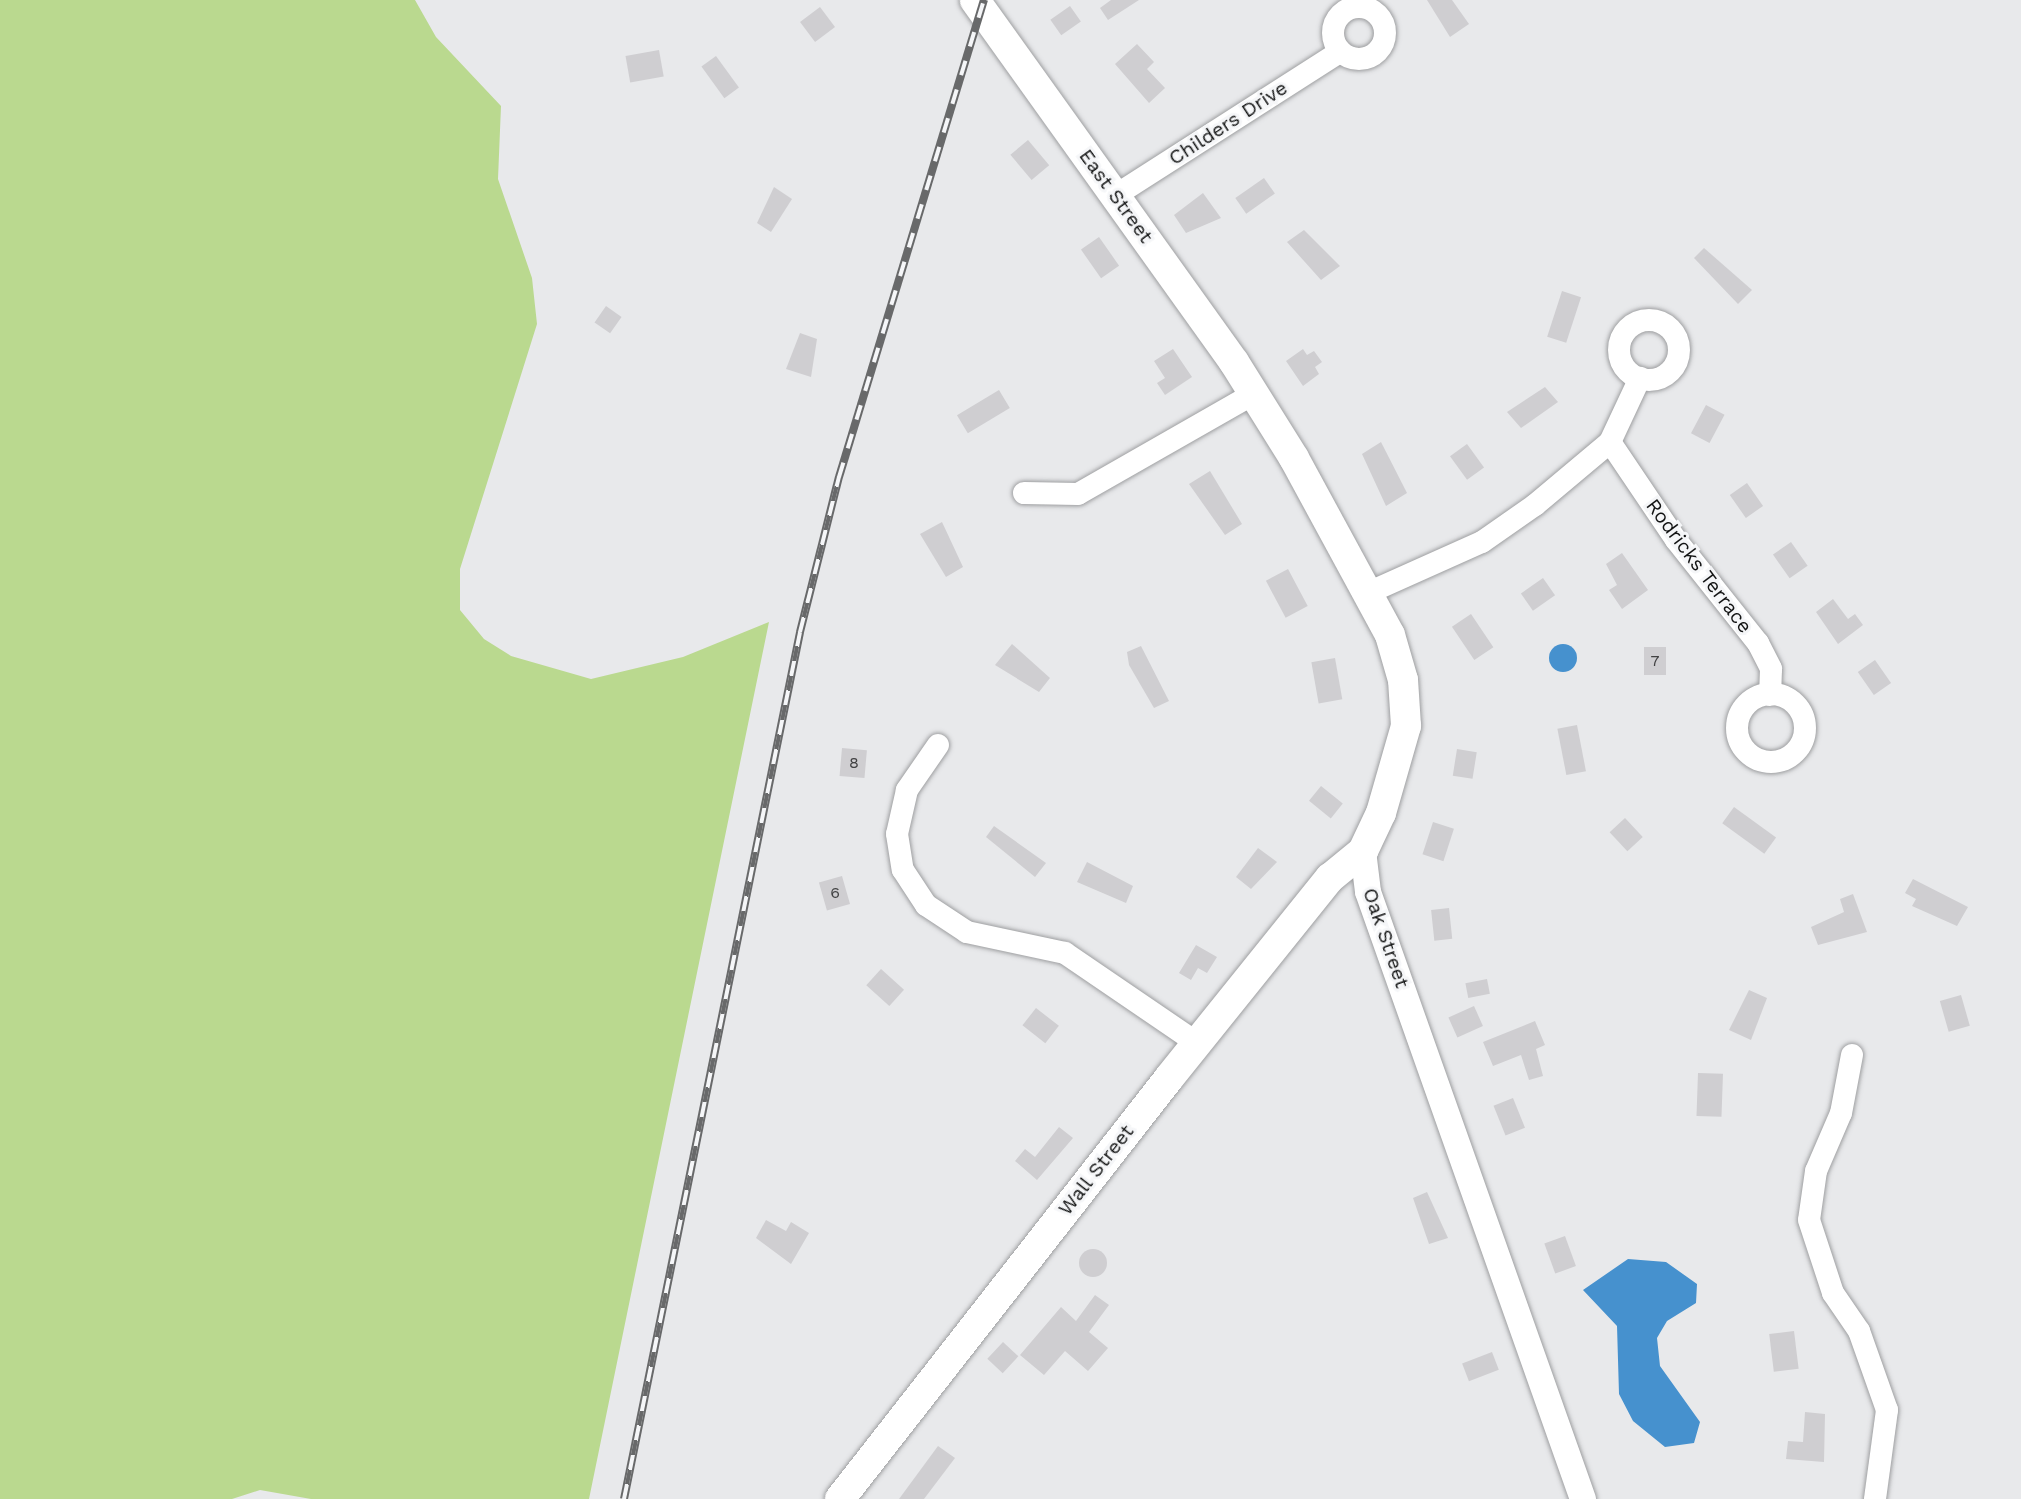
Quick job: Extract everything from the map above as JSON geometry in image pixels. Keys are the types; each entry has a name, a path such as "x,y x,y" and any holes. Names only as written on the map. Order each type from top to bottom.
{"main road":[{"name":"East Street","path":"975,0 1255,393"},
{"path":"1255,393 1370,592 1397,657 1406,726 1381,813 1363,851"},
{"name":"Wall Street","path":"840,1499 1330,878 1363,851"}],"street":[{"name":"Childers Drive","path":"1116,195 1340,52"},
{"path":"1370,592 1500,531 1610,442 1640,378"},
{"path":"1024,493 1078,494 1255,393"},
{"name":"Rodricks Terrace","path":"1610,442 1704,578 1758,643 1771,669 1770,695"},
{"path":"938,745 907,790 897,834 903,870 926,905 967,932 1065,953 1197,1043"},
{"name":"Oak Street","path":"1363,851 1368,892 1583,1499"},
{"path":"1852,1055 1841,1113 1816,1171 1809,1220 1833,1293 1859,1331 1887,1410 1875,1499"}],"green space":[{"path":"0,0 415,0 436,37 501,106 498,179 532,278 537,324 460,569 460,610 484,639 511,656 591,679 683,657 769,622 589,1499 311,1499 260,1490 232,1499 0,1499"}],"water":[{"path":"1563,644 1573,648 1577,658 1573,668 1563,672 1553,668 1549,658 1553,648"},
{"path":"1628,1259 1666,1262 1697,1284 1696,1303 1667,1321 1657,1338 1660,1366 1700,1422 1694,1443 1665,1447 1633,1421 1619,1394 1617,1326 1583,1290"}],"building":[{"path":"1111,0 1139,0 1108,20 1100,8"},
{"path":"1427,0 1452,0 1469,24 1450,37"},
{"path":"1070,6 1081,22 1061,35 1050,20"},
{"path":"820,7 835,27 815,42 800,22"},
{"path":"1137,44 1154,62 1147,69 1165,88 1149,103 1115,64"},
{"path":"659,50 664,77 630,82 626,56"},
{"path":"716,56 739,88 724,98 701,67"},
{"path":"1028,140 1049,165 1032,180 1010,155"},
{"path":"1264,178 1275,194 1246,214 1235,198"},
{"path":"774,187 792,199 771,232 757,223"},
{"path":"1203,193 1221,218 1186,233 1174,215"},
{"path":"1304,230 1340,266 1321,280 1287,242"},
{"path":"1099,237 1119,266 1101,278 1081,250"},
{"path":"1704,248 1752,290 1738,304 1694,258"},
{"path":"1562,291 1581,297 1566,343 1547,337"},
{"path":"606,306 622,317 610,333 595,322"},
{"path":"800,333 817,339 811,377 786,369"},
{"path":"1173,349 1192,377 1165,395 1157,383 1165,378 1154,361"},
{"path":"1303,349 1307,355 1314,351 1322,362 1315,367 1319,374 1303,386 1286,361"},
{"path":"1545,387 1558,402 1521,428 1507,412"},
{"path":"999,390 1010,408 968,433 957,415"},
{"path":"1706,405 1725,415 1710,443 1691,433"},
{"path":"1381,442 1407,493 1386,506 1362,454"},
{"path":"1467,444 1484,467 1467,480 1450,456"},
{"path":"1210,471 1242,524 1225,535 1189,484"},
{"path":"1747,483 1763,506 1746,518 1730,495"},
{"path":"942,522 963,567 946,577 920,534"},
{"path":"1791,542 1808,566 1790,578 1773,555"},
{"path":"1622,553 1648,590 1622,609 1609,590 1617,585 1606,564"},
{"path":"1288,569 1308,606 1286,618 1266,581"},
{"path":"1543,578 1555,595 1533,611 1521,593"},
{"path":"1833,599 1848,619 1855,614 1863,625 1838,644 1816,612"},
{"path":"1471,614 1493,647 1474,660 1452,627"},
{"path":"1012,644 1050,678 1039,692 995,665"},
{"path":"1141,646 1169,701 1154,708 1129,665 1127,652"},
{"path":"1644,647 1666,647 1666,675 1644,675"},
{"path":"1335,658 1342,699 1319,704 1311,662"},
{"path":"1875,660 1891,683 1874,695 1858,672"},
{"path":"1577,725 1586,771 1566,775 1557,729"},
{"path":"842,748 867,750 864,778 840,776"},
{"path":"1457,749 1477,752 1473,779 1453,776"},
{"path":"1321,786 1343,804 1331,818 1309,801"},
{"path":"1734,807 1776,838 1764,854 1722,823"},
{"path":"1625,818 1643,837 1627,851 1610,832"},
{"path":"1433,822 1454,829 1443,861 1422,854"},
{"path":"994,826 1046,863 1035,877 986,837"},
{"path":"1258,848 1277,862 1251,889 1236,877"},
{"path":"1087,862 1133,886 1126,903 1077,882"},
{"path":"842,876 850,904 827,910 819,883"},
{"path":"1913,879 1968,907 1957,926 1912,906 1916,899 1905,893"},
{"path":"1853,894 1867,932 1818,945 1811,927 1844,912 1840,899"},
{"path":"1449,908 1452,939 1434,941 1431,910"},
{"path":"1196,945 1217,957 1207,973 1198,968 1191,980 1179,973"},
{"path":"881,969 904,990 889,1006 866,985"},
{"path":"1487,979 1490,994 1468,998 1465,983"},
{"path":"1749,990 1767,998 1751,1040 1729,1030"},
{"path":"1961,995 1970,1026 1949,1032 1940,1001"},
{"path":"1474,1006 1483,1026 1457,1037 1448,1017"},
{"path":"1036,1008 1059,1026 1045,1043 1022,1025"},
{"path":"1535,1021 1545,1045 1536,1049 1543,1076 1529,1080 1521,1055 1493,1066 1483,1042"},
{"path":"1698,1073 1723,1074 1721,1117 1696,1116"},
{"path":"1513,1098 1525,1128 1506,1136 1494,1106"},
{"path":"1059,1127 1073,1138 1037,1180 1015,1161 1025,1149 1035,1157"},
{"path":"1427,1192 1448,1238 1429,1244 1413,1198"},
{"path":"766,1220 786,1231 791,1222 809,1233 791,1264 756,1238"},
{"path":"1565,1236 1576,1266 1555,1274 1544,1244"},
{"path":"1093,1249 1103,1253 1107,1263 1103,1273 1093,1277 1083,1273 1079,1263 1083,1253"},
{"path":"1095,1295 1109,1305 1089,1332 1108,1348 1088,1371 1065,1351 1044,1375 1020,1355 1061,1307 1076,1321"},
{"path":"1794,1331 1799,1369 1774,1372 1769,1334"},
{"path":"1003,1342 1018,1356 1003,1373 987,1359"},
{"path":"1492,1352 1499,1370 1469,1381 1462,1363"},
{"path":"1805,1412 1825,1414 1824,1462 1786,1459 1788,1441 1803,1442"},
{"path":"938,1446 955,1458 924,1499 899,1499"}],"railway":[{"path":"624,1499 800,632 839,477 984,0"}]}
